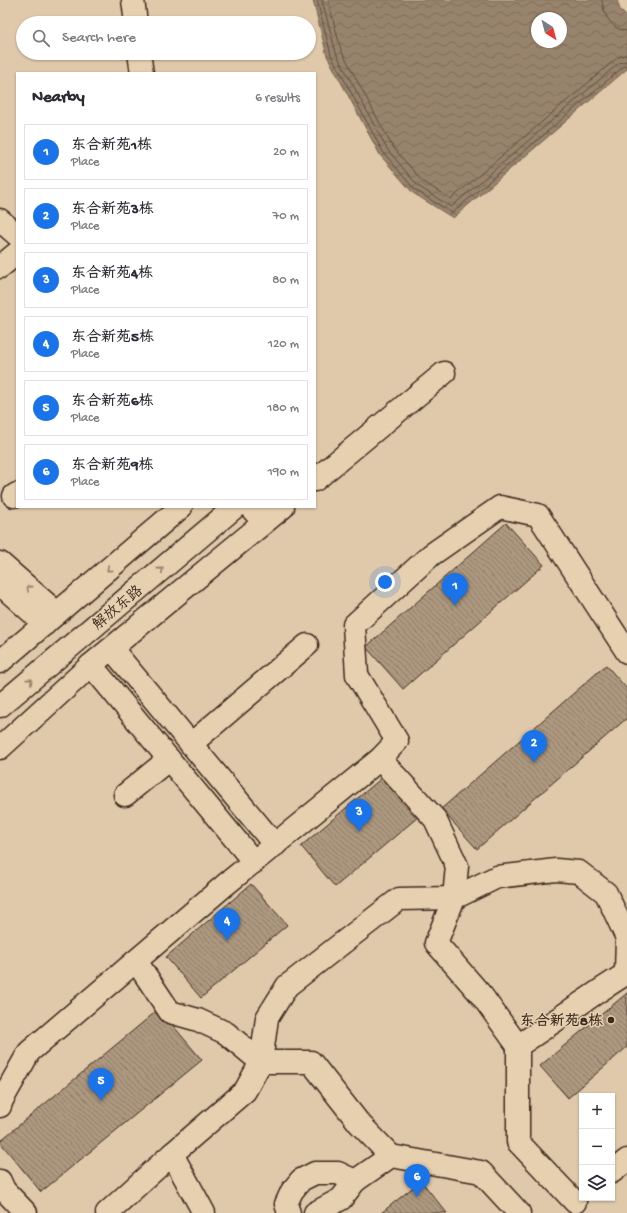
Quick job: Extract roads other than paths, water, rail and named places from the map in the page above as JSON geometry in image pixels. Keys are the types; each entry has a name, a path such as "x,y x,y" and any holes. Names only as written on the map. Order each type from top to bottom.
{"street":[{"path":"133,0 135,16"},
{"path":"140,60 142,72"},
{"path":"0,220 16,234"},
{"path":"0,267 16,254"},
{"path":"316,479 444,374"},
{"path":"0,1081 29,1052 254,862 380,759 397,741 357,675 354,625 431,555 500,507 538,515 627,652"},
{"path":"0,662 180,508"},
{"name":"解放东路","path":"0,706 234,508"},
{"path":"0,748 91,665 112,649 257,515 280,508"},
{"path":"0,563 51,618"},
{"path":"0,584 51,618"},
{"path":"190,744 307,645"},
{"path":"112,649 275,845"},
{"path":"91,665 254,862"},
{"path":"125,795 169,759"},
{"path":"380,759 435,819 457,866 454,898 436,943 482,996 518,1046 518,1142 578,1204"},
{"path":"107,1213 245,1091 261,1062 267,1018 286,986 399,899 454,898 497,877 556,870 579,872 606,893 627,938 627,973 518,1046"},
{"path":"136,961 170,1012 198,1020 226,1033 261,1062 311,1062 359,1123 391,1156 481,1172 519,1213"},
{"path":"0,1106 29,1052"},
{"path":"172,1154 204,1213"},
{"path":"315,1213 341,1199 355,1181 391,1156"},
{"path":"615,1170 627,1160"},
{"path":"289,1213 286,1204 292,1191 301,1180 315,1173 338,1173 355,1181"},
{"path":"0,1181 4,1190 26,1213"}],"water":[{"path":"313,0 617,0 620,10 627,17 627,69 453,218 413,193 380,155 327,56"}],"place":[{"name":"东合新苑1栋","path":"455,606"},
{"name":"东合新苑3栋","path":"534,763"},
{"name":"东合新苑4栋","path":"359,832"},
{"name":"东合新苑5栋","path":"227,941"},
{"name":"东合新苑8栋","path":"611,1020"},
{"name":"东合新苑6栋","path":"101,1101"},
{"name":"东合新苑9栋","path":"417,1197"}]}
